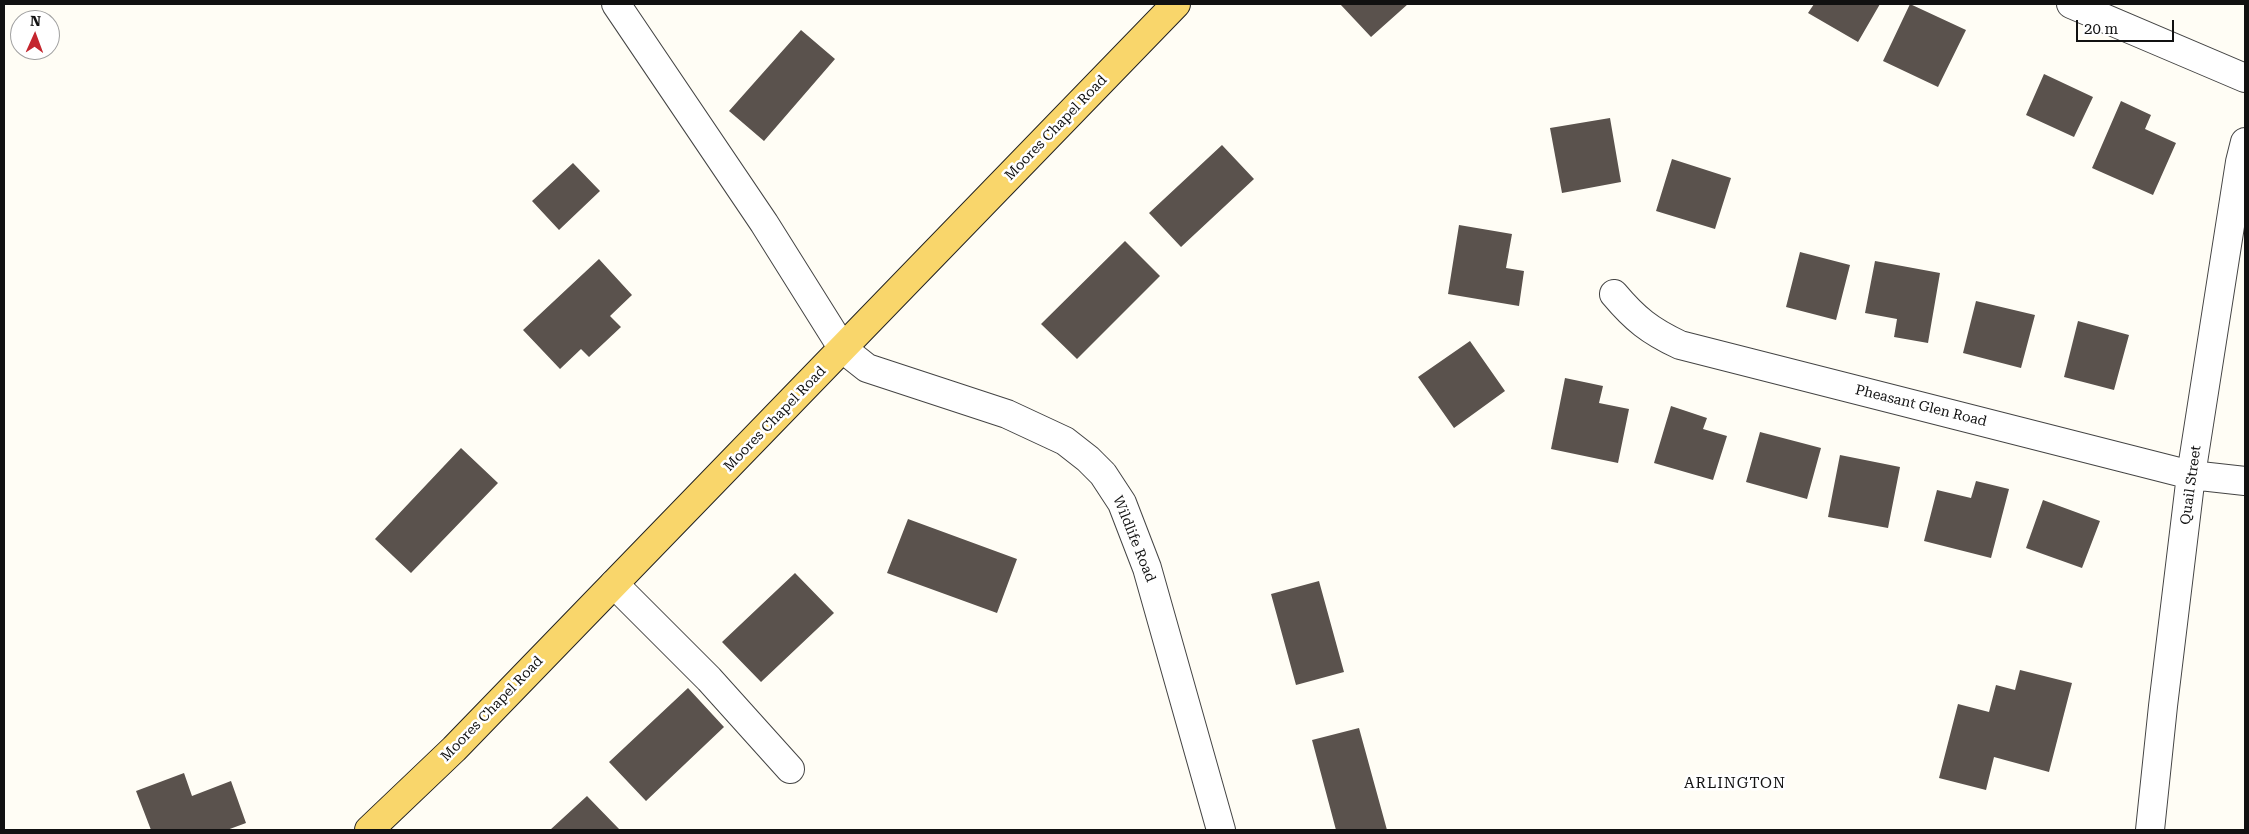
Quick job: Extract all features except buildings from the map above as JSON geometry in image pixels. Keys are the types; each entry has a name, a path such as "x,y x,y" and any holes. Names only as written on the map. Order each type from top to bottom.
{"main road":[{"name":"Moores Chapel Road","path":"369,830 454,749 1176,4"}],"street":[{"name":"Wildlife Road","path":"616,4 764,223 843,349 867,368 1007,414 1065,441 1103,474 1122,502 1148,568 1221,830"},
{"path":"2071,4 2245,78"},
{"name":"Quail Street","path":"2150,830 2191,475 2240,162 2245,142"},
{"name":"Pheasant Glen Road","path":"1614,294 1635,318 1660,336 1680,345 2191,475 2245,481"},
{"path":"614,584 709,679 790,769"}],"district":[{"name":"ARLINGTON","path":"1735,784"}]}
